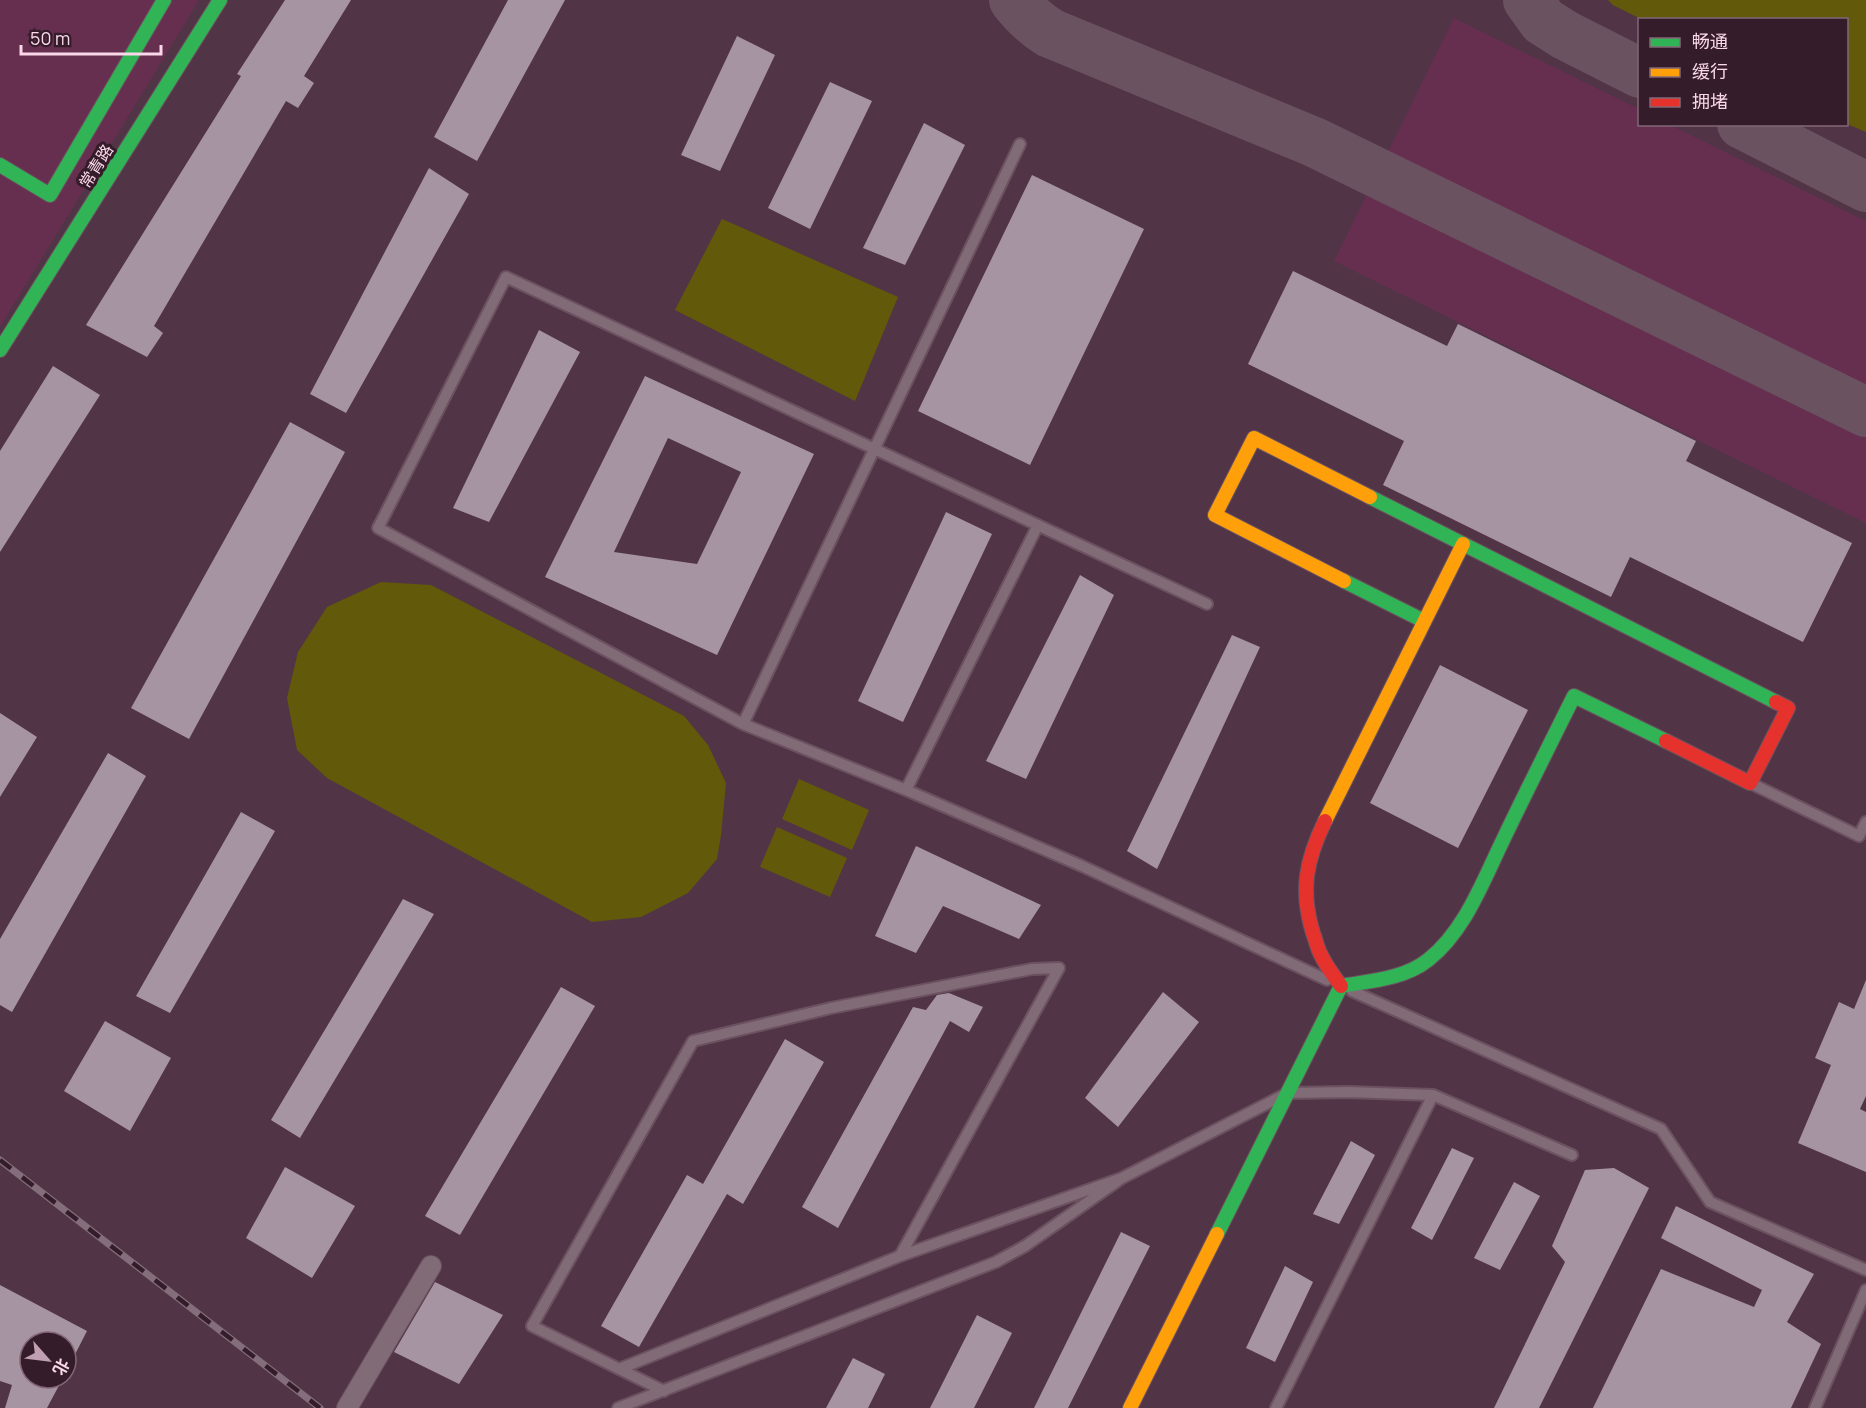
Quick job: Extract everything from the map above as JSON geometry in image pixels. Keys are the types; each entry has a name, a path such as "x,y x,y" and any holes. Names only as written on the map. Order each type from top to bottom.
{"street":[{"path":"0,165 50,195 164,0"},
{"name":"常青路","path":"0,350 220,0"},
{"path":"1341,986 1384,978 1409,970 1435,955 1451,936 1469,908 1574,696 1750,783 1788,708 1254,438 1215,515 1424,621"},
{"path":"1341,986 1320,954 1310,922 1305,894 1307,867 1316,839 1463,544"},
{"path":"1130,1408 1341,986"},
{"path":"347,1408 432,1266"}],"lane":[{"path":"743,724 1020,144"},
{"path":"1207,604 506,277 378,528 743,724 906,790 1082,866 1341,986 1661,1129 1710,1202 1866,1270"},
{"path":"906,790 1038,525"},
{"path":"1750,783 1859,836 1866,822"},
{"path":"664,1391 532,1326 693,1041 831,1008 1032,969 1059,968 900,1256"},
{"path":"619,1369 900,1256 1122,1178 1288,1093 1349,1092 1433,1095 1572,1155"},
{"path":"1276,1408 1433,1095"},
{"path":"618,1408 996,1262 1025,1246 1122,1178"},
{"path":"1815,1408 1866,1290"}],"shaded area":[{"path":"0,0 199,0 0,327"},
{"path":"1608,0 1866,0 1866,132 1848,124 1848,18 1639,18 1613,5"},
{"path":"1454,18 1638,109 1638,126 1672,126 1866,221 1866,523 1334,261"},
{"path":"722,219 898,297 855,401 675,310"},
{"path":"381,582 431,585 684,716 708,745 726,783 717,859 688,893 641,917 592,922 327,778 297,750 287,698 298,652 327,607"},
{"path":"799,779 869,810 852,850 782,819"},
{"path":"777,827 847,858 830,897 760,867"}],"building":[{"path":"285,0 351,0 304,76 314,83 298,108 286,101 154,326 163,333 147,357 86,325 241,76 237,74"},
{"path":"508,0 565,0 477,161 434,137"},
{"path":"737,36 775,55 720,171 681,155"},
{"path":"830,82 872,101 810,229 768,208"},
{"path":"924,123 965,145 905,265 863,248"},
{"path":"429,168 469,194 346,413 310,394"},
{"path":"1032,175 1144,229 1030,465 918,411"},
{"path":"1293,271 1447,346 1458,324 1696,441 1686,461 1852,543 1803,642 1630,557 1611,597 1383,485 1404,441 1248,364"},
{"path":"539,330 580,352 489,522 453,508"},
{"path":"53,366 100,395 0,552 0,451"},
{"path":"645,376 814,454 717,655 545,577","holes":["668,438 741,472 697,564 614,552"]},
{"path":"290,422 345,452 189,739 131,708"},
{"path":"946,512 992,534 903,722 858,701"},
{"path":"1080,575 1114,595 1026,779 986,761"},
{"path":"1232,635 1260,647 1157,869 1127,851"},
{"path":"1440,665 1528,710 1458,848 1370,803"},
{"path":"0,713 37,737 0,797"},
{"path":"108,753 146,776 12,1012 0,1005 0,939"},
{"path":"241,812 275,831 170,1013 136,996"},
{"path":"916,846 1041,905 1019,939 943,906 916,953 875,936"},
{"path":"403,899 434,914 300,1138 271,1120"},
{"path":"1866,980 1866,1096 1860,1109 1866,1112 1866,1172 1798,1143 1831,1065 1815,1058 1839,1002 1854,1009"},
{"path":"561,987 595,1006 460,1235 425,1216"},
{"path":"1163,992 1199,1022 1118,1127 1085,1098"},
{"path":"949,993 983,1007 969,1032 950,1021 838,1228 802,1207 913,1007 926,1010 937,995"},
{"path":"105,1021 171,1058 130,1131 64,1091"},
{"path":"785,1039 824,1062 743,1204 727,1194 639,1347 601,1326 687,1175 703,1184"},
{"path":"1351,1141 1375,1155 1339,1224 1313,1214"},
{"path":"1452,1148 1474,1158 1432,1240 1411,1228"},
{"path":"285,1167 355,1206 312,1278 246,1238"},
{"path":"1614,1168 1649,1188 1539,1408 1494,1408 1565,1262 1552,1246 1585,1170"},
{"path":"1514,1182 1540,1196 1500,1270 1474,1258"},
{"path":"1676,1206 1814,1274 1787,1322 1821,1344 1791,1408 1593,1408 1661,1269 1754,1307 1762,1290 1661,1238"},
{"path":"1121,1232 1150,1246 1068,1408 1034,1408"},
{"path":"1285,1266 1313,1282 1275,1362 1246,1348"},
{"path":"435,1282 503,1315 459,1384 394,1352"},
{"path":"0,1285 87,1331 78,1349 78,1330 18,1330 18,1390 57,1390 47,1408 5,1408 12,1385 0,1381"},
{"path":"977,1315 1012,1333 974,1408 930,1408"},
{"path":"853,1358 885,1374 868,1408 826,1408"}],"taxiway":[{"path":"1014,0 1030,18 1050,33 1314,142 1866,412"},
{"path":"1528,0 1543,21 1565,35 1638,72"},
{"path":"1746,126 1866,187"}],"railway":[{"path":"0,1160 320,1408"}],"traffic: fast":[{"path":"0,165 50,195 164,0"},
{"path":"0,350 220,0"},
{"path":"1370,497 1776,702"},
{"path":"1344,581 1424,621"},
{"path":"1341,986 1398,975 1419,966 1453,935 1472,904 1574,696 1666,741"},
{"path":"1217,1234 1341,986"}],"traffic: slow":[{"path":"1344,581 1215,515 1254,438 1370,497"},
{"path":"1325,821 1463,544"},
{"path":"1130,1408 1217,1234"}],"traffic: jam":[{"path":"1666,741 1750,783 1788,708 1776,702"},
{"path":"1325,821 1309,863 1307,903 1318,950 1341,986"}]}
